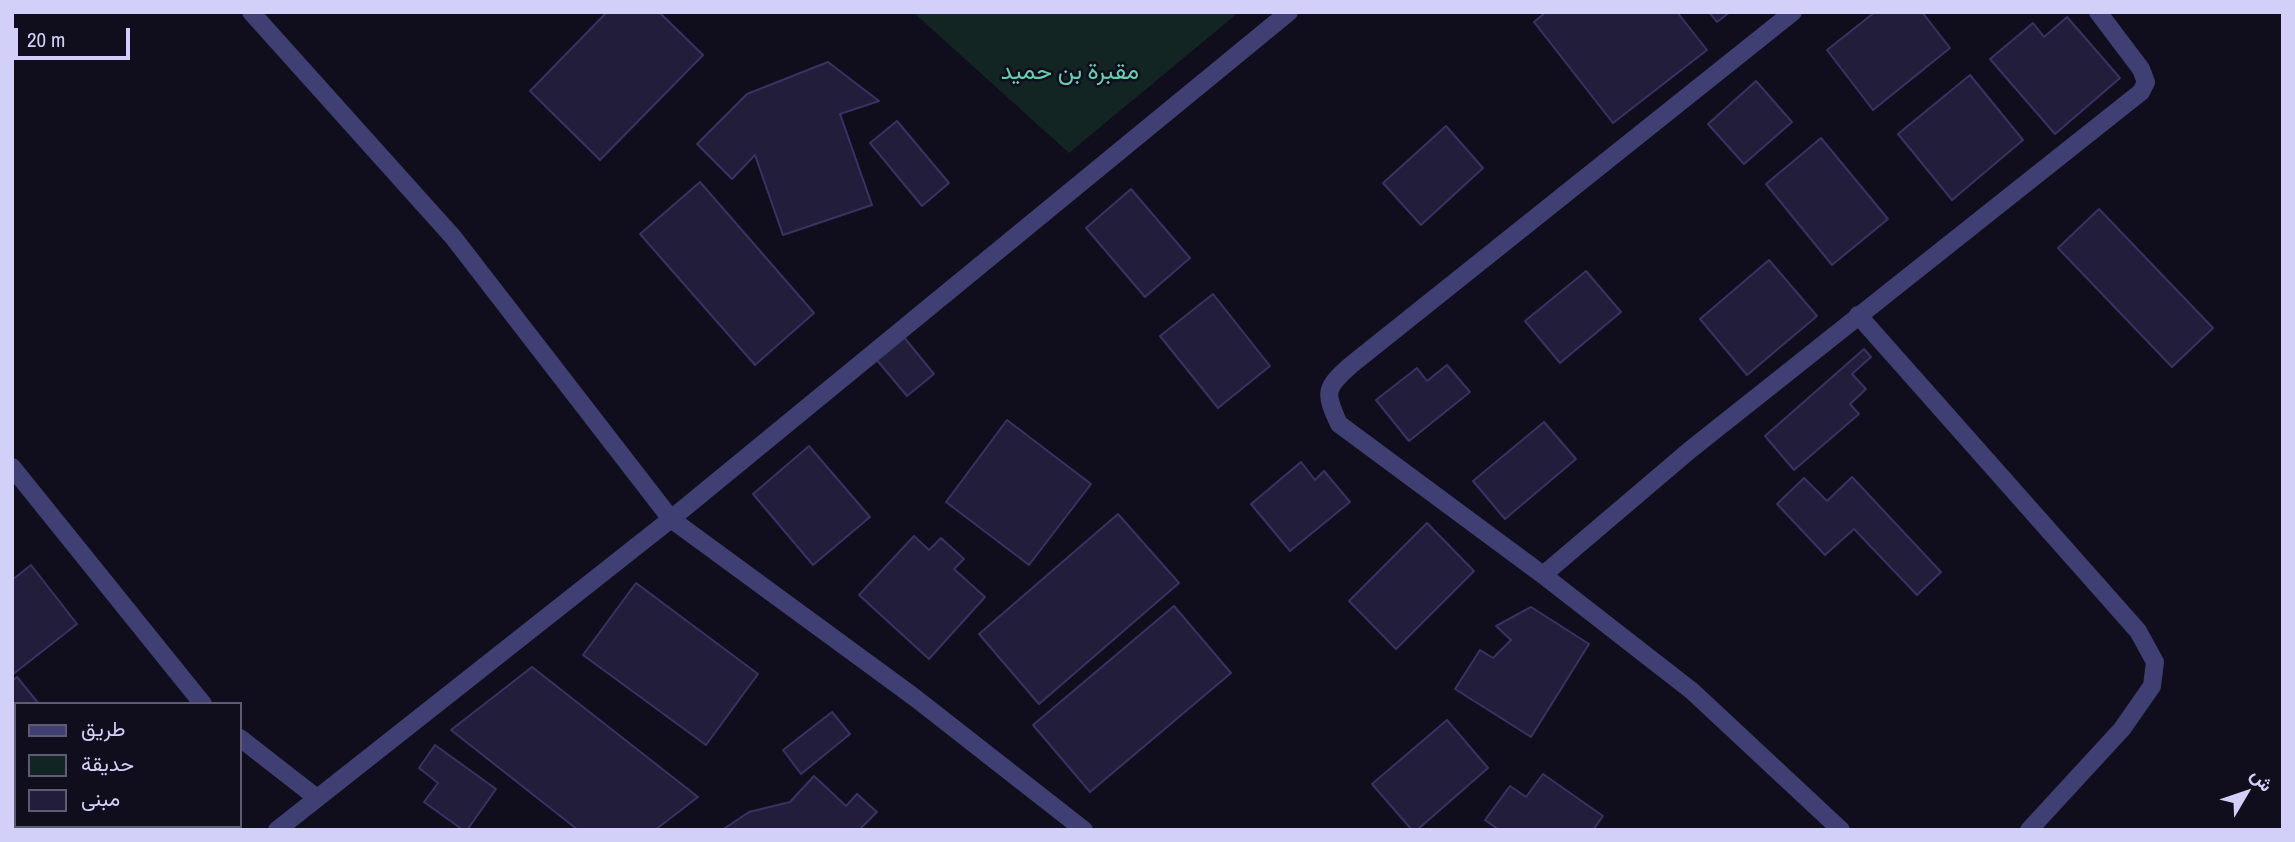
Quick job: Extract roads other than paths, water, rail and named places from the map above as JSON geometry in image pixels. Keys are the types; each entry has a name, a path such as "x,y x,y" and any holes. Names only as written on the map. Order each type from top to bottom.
{"street":[{"path":"251,12 453,237 671,519 914,697 1084,830"},
{"path":"277,830 671,519 1289,12"},
{"path":"1793,12 1332,382 1328,401 1339,424 1544,575 1692,691 1842,830"},
{"path":"1544,575 1690,450 2141,92 2146,82 2141,69 2098,12"},
{"path":"1858,315 2138,631 2155,662 2152,686 2122,729 2029,830"},
{"path":"12,467 201,702"},
{"path":"242,740 317,798"}],"park label":[{"name":"مقبرة بن حميد","path":"1070,73"}]}
